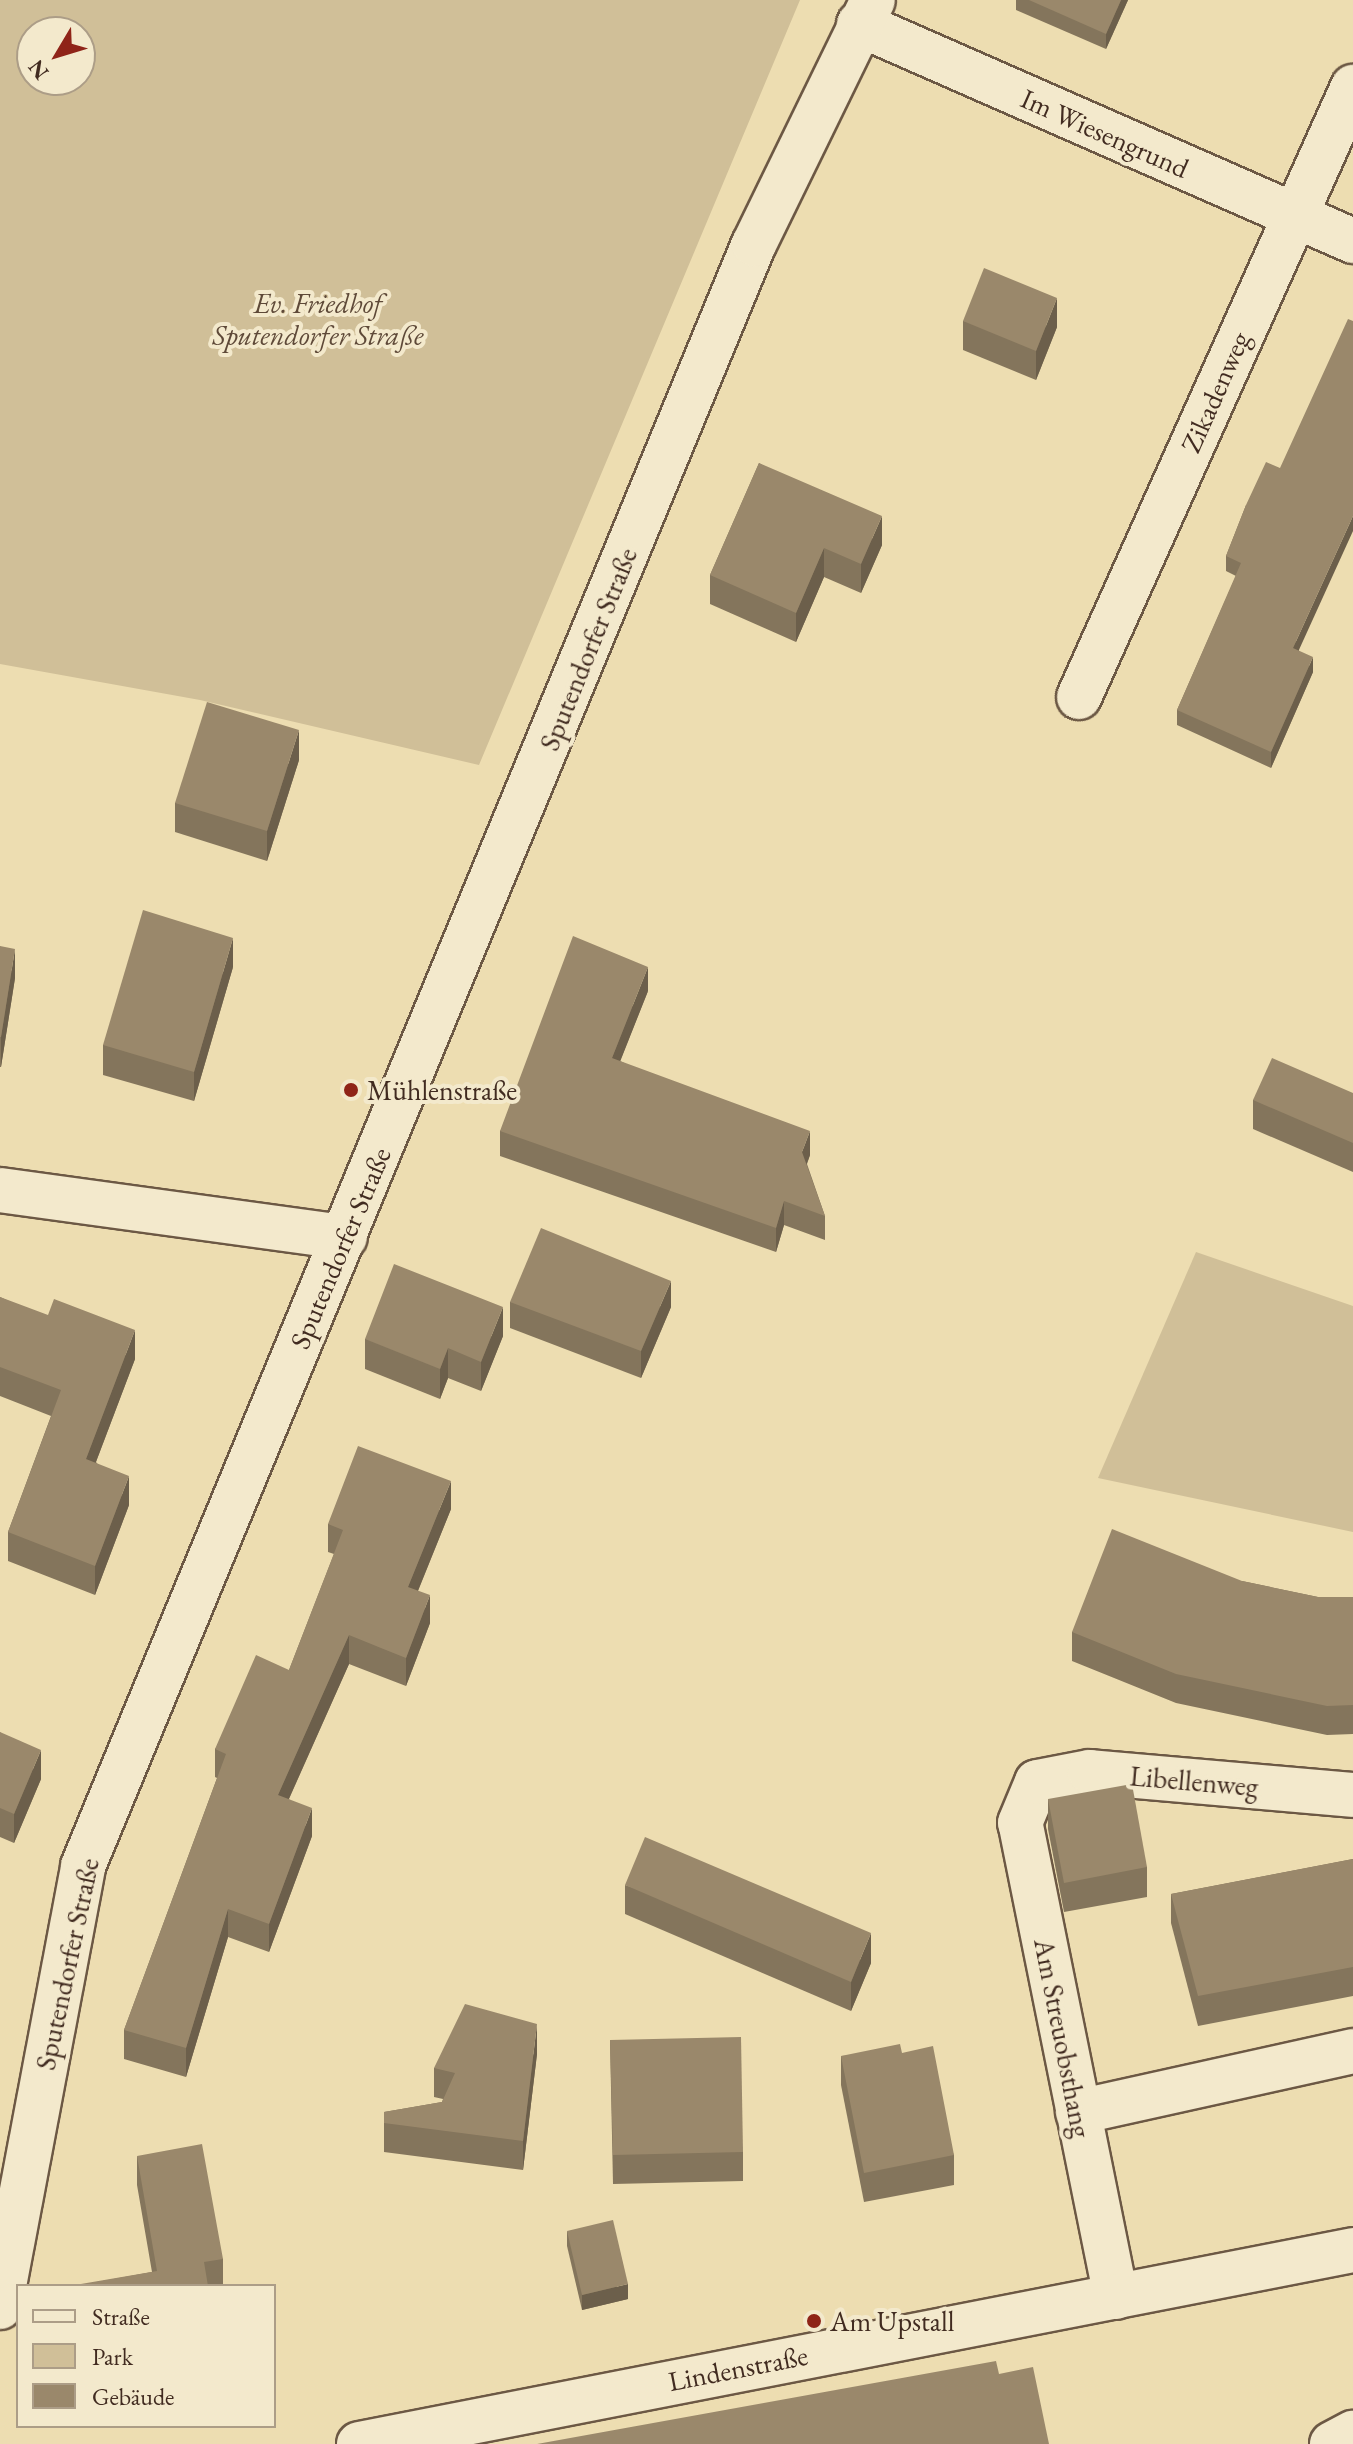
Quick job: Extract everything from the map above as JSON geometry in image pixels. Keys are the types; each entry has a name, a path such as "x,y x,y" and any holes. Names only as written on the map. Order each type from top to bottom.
{"street":[{"name":"Im Wiesengrund","path":"866,12 1293,216 1353,241"},
{"name":"Sputendorfer Straße","path":"0,2307 83,1866 754,244 866,12"},
{"name":"Zikadenweg","path":"1079,697 1353,87"},
{"path":"0,1190 345,1237"},
{"name":"Libellenweg","path":"1037,1782 1090,1772 1353,1795"},
{"name":"Am Streuobsthang","path":"1037,1782 1020,1823 1116,2297"},
{"path":"1078,2112 1353,2051"},
{"name":"Lindenstraße","path":"359,2444 1353,2250"},
{"path":"1332,2444 1353,2433"}],"green space":[{"name":"Ev. Friedhof Sputendorfer Straße","path":"0,0 800,0 479,765 200,700 0,664"},
{"path":"1196,1252 1353,1306 1353,1532 1098,1478"}],"building":[{"path":"1029,0 1121,0 1106,34"},
{"path":"984,268 1057,298 1036,351 963,321"},
{"path":"1348,319 1353,321 1353,516 1293,648 1313,657 1271,752 1177,710 1241,563 1226,556 1246,505 1266,462 1280,468"},
{"path":"759,463 882,516 861,564 824,548 796,613 710,575"},
{"path":"207,702 299,730 267,831 175,803"},
{"path":"143,910 233,938 194,1072 103,1045"},
{"path":"573,936 648,967 612,1058 810,1131 802,1152 825,1216 784,1201 776,1228 500,1131"},
{"path":"0,946 15,949 1,1037 0,1037"},
{"path":"1272,1058 1353,1093 1353,1143 1253,1100"},
{"path":"541,1228 671,1281 641,1351 510,1302"},
{"path":"394,1264 503,1307 481,1362 448,1348 440,1369 365,1339"},
{"path":"0,1297 48,1315 54,1299 135,1330 86,1459 129,1476 95,1566 8,1532 61,1390 0,1367"},
{"path":"358,1446 451,1481 408,1587 430,1595 406,1658 349,1635 278,1795 312,1808 269,1924 228,1909 186,2048 124,2030 226,1754 215,1749 256,1655 289,1670 343,1530 328,1524"},
{"path":"1112,1529 1242,1581 1318,1597 1353,1597 1353,1705 1327,1706 1176,1674 1072,1632"},
{"path":"0,1732 41,1750 14,1814 0,1808"},
{"path":"1132,1784 1147,1867 1064,1883 1048,1799"},
{"path":"645,1837 871,1933 851,1982 625,1885"},
{"path":"1353,1859 1353,1967 1198,1996 1171,1894"},
{"path":"465,2004 537,2024 523,2141 384,2123 384,2112 442,2102 455,2073 434,2068"},
{"path":"741,2037 743,2152 613,2155 610,2040"},
{"path":"900,2044 902,2053 933,2046 954,2155 864,2173 841,2056"},
{"path":"202,2144 223,2259 204,2262 208,2284 81,2284 157,2271 137,2156"},
{"path":"613,2220 628,2284 582,2295 567,2231"},
{"path":"996,2361 999,2374 1033,2367 1049,2444 537,2444"}],"place":[{"name":"Mühlenstraße","path":"351,1090"},
{"name":"Am Upstall","path":"814,2321"}]}
